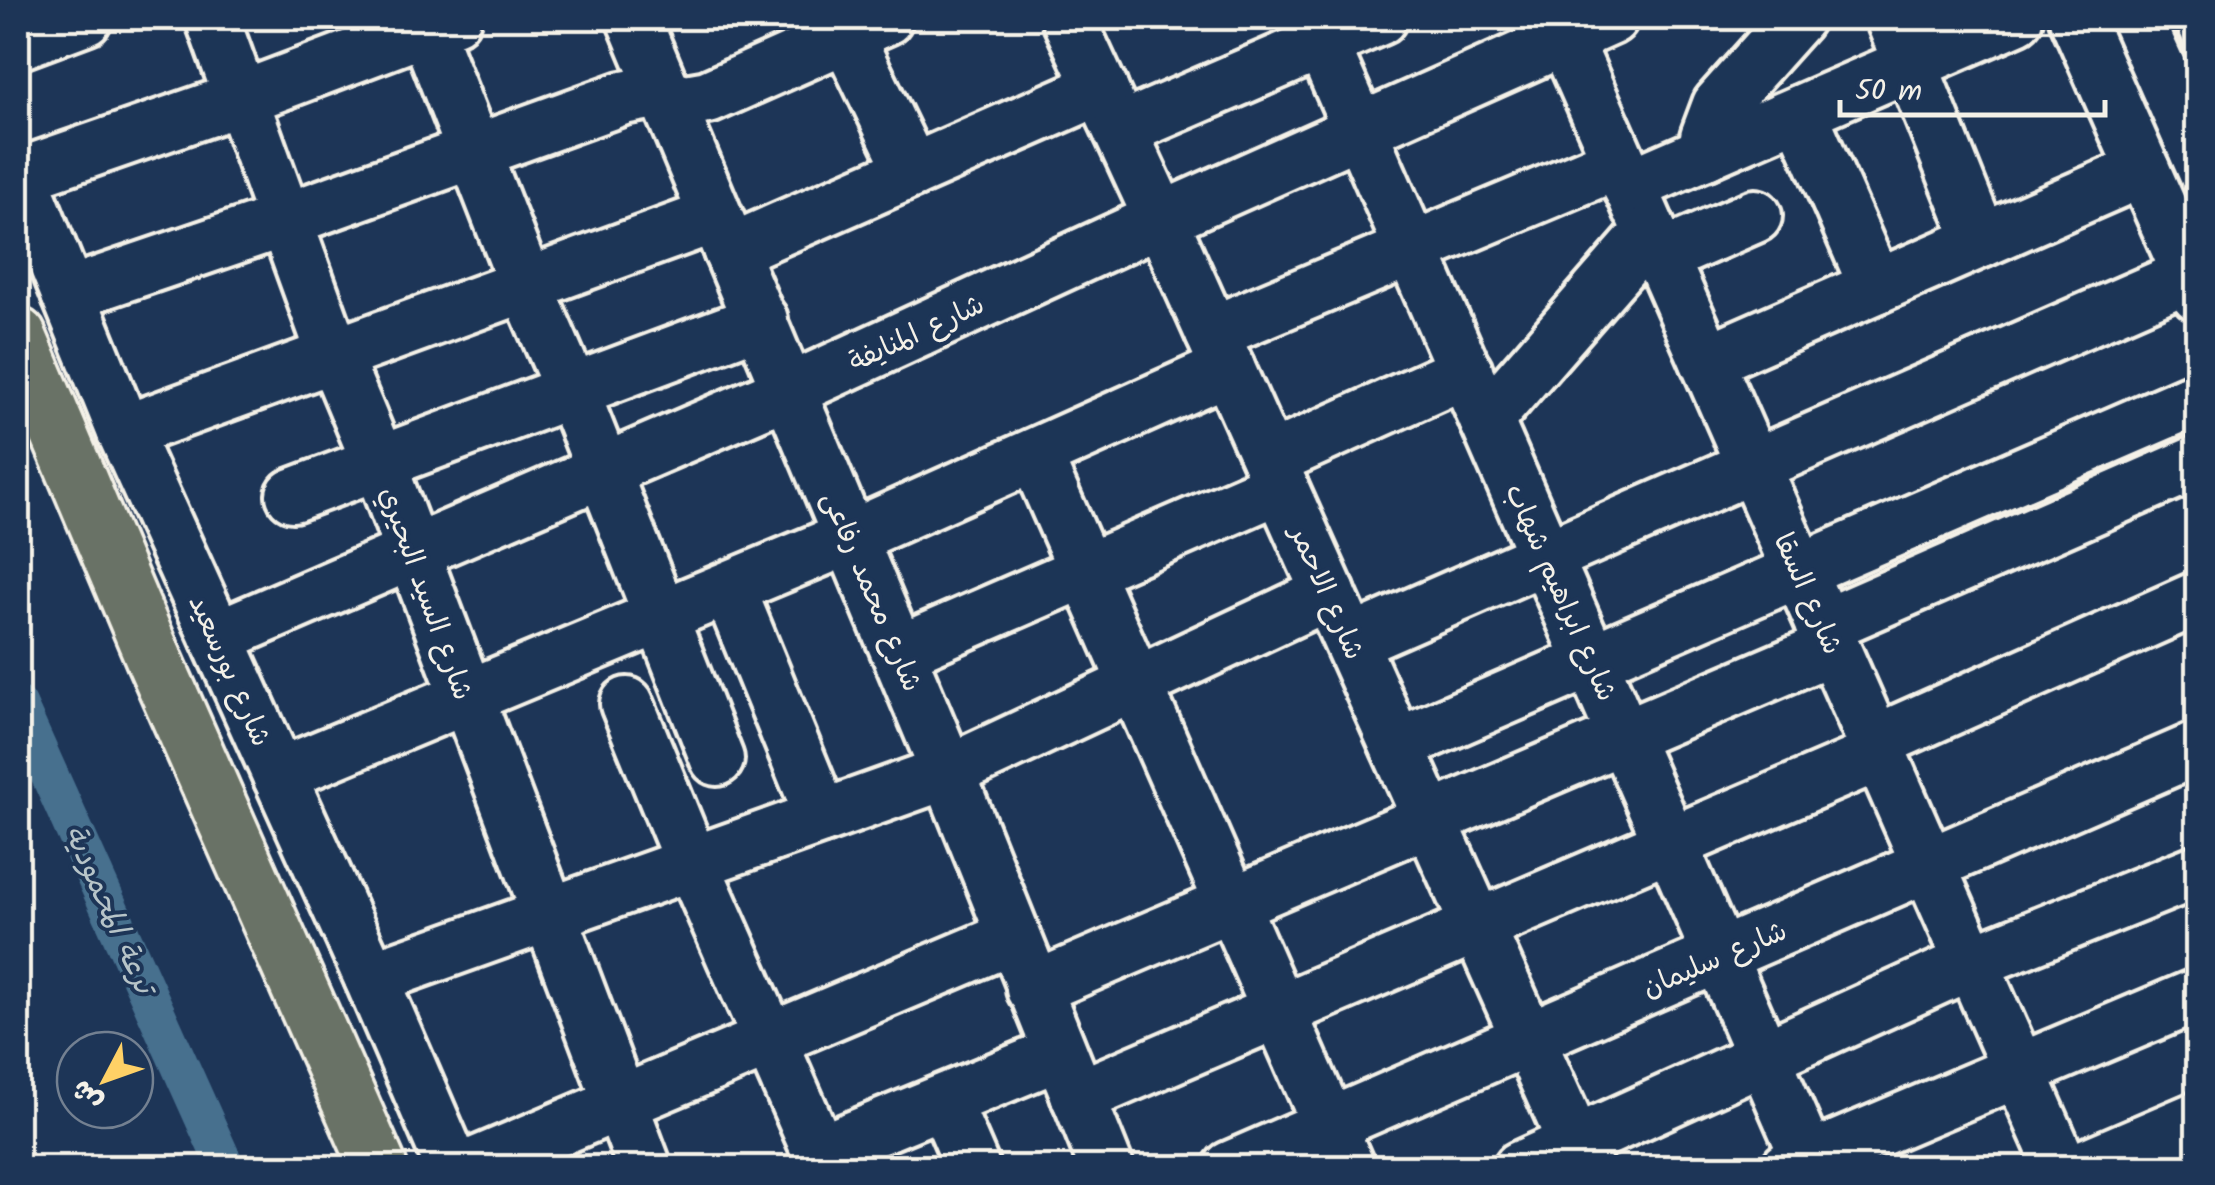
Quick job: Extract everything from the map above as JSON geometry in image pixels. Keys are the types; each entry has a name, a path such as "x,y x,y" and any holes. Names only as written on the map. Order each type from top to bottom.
{"main road":[{"path":"18,336 154,658 378,1168"}],"street":[{"path":"18,43 84,18"},
{"name":"شارع السيد البحيري","path":"212,18 334,355 379,463 645,1168"},
{"name":"شارع محمد رفاعى","path":"633,18 899,652 1107,1168"},
{"name":"شارع الاحمر","path":"1068,18 1580,1155"},
{"path":"124,432 526,285 722,234 1110,109 1317,30 1380,18"},
{"path":"1706,153 1712,120 1719,106 1797,18"},
{"path":"1486,420 1640,209 1706,153 1800,112 1901,40 2016,18"},
{"path":"1351,642 1753,466 2193,284 2076,18"},
{"path":"19,172 242,98 434,21 474,152 572,390 716,760"},
{"name":"شارع المنايفة","path":"217,637 790,390 1360,129 1577,24"},
{"name":"شارع السقا","path":"1577,24 1640,209 2062,1168"},
{"path":"68,294 623,98 655,92 685,101 708,96 784,38 866,27 912,171"},
{"name":"شارع ابراهيم شهاب","path":"1317,30 1720,956 1803,1165"},
{"path":"1901,40 1982,241"},
{"path":"1800,112 1876,286"},
{"path":"1706,360 2143,170"},
{"name":"شارع بورسعيد","path":"19,172 124,432 454,1168"},
{"path":"278,776 730,589 1034,455 1412,249 1640,209 1755,216"},
{"path":"293,495 761,320"},
{"path":"899,652 1086,570 1466,371"},
{"path":"1397,745 2198,398"},
{"path":"1034,455 1338,1146"},
{"path":"1033,988 1624,737 2198,462"},
{"path":"730,589 822,817"},
{"path":"370,978 948,772 1329,593"},
{"path":"627,704 822,1160 953,1143 1069,1075 1279,1011 1671,844 2198,598"},
{"name":"شارع سليمان","path":"1230,1168 1338,1146 1529,1038 2198,748"},
{"path":"1520,1168 1580,1155 1763,1057 1972,962 2198,871"},
{"path":"467,1168 1013,937"},
{"path":"1803,1165 2198,994"},
{"path":"2081,1168 2198,1118"}],"waterway":[{"name":"ترعة المحمودية","path":"18,705 226,1168"}],"railway":[{"path":"2169,18 2198,82"}]}
